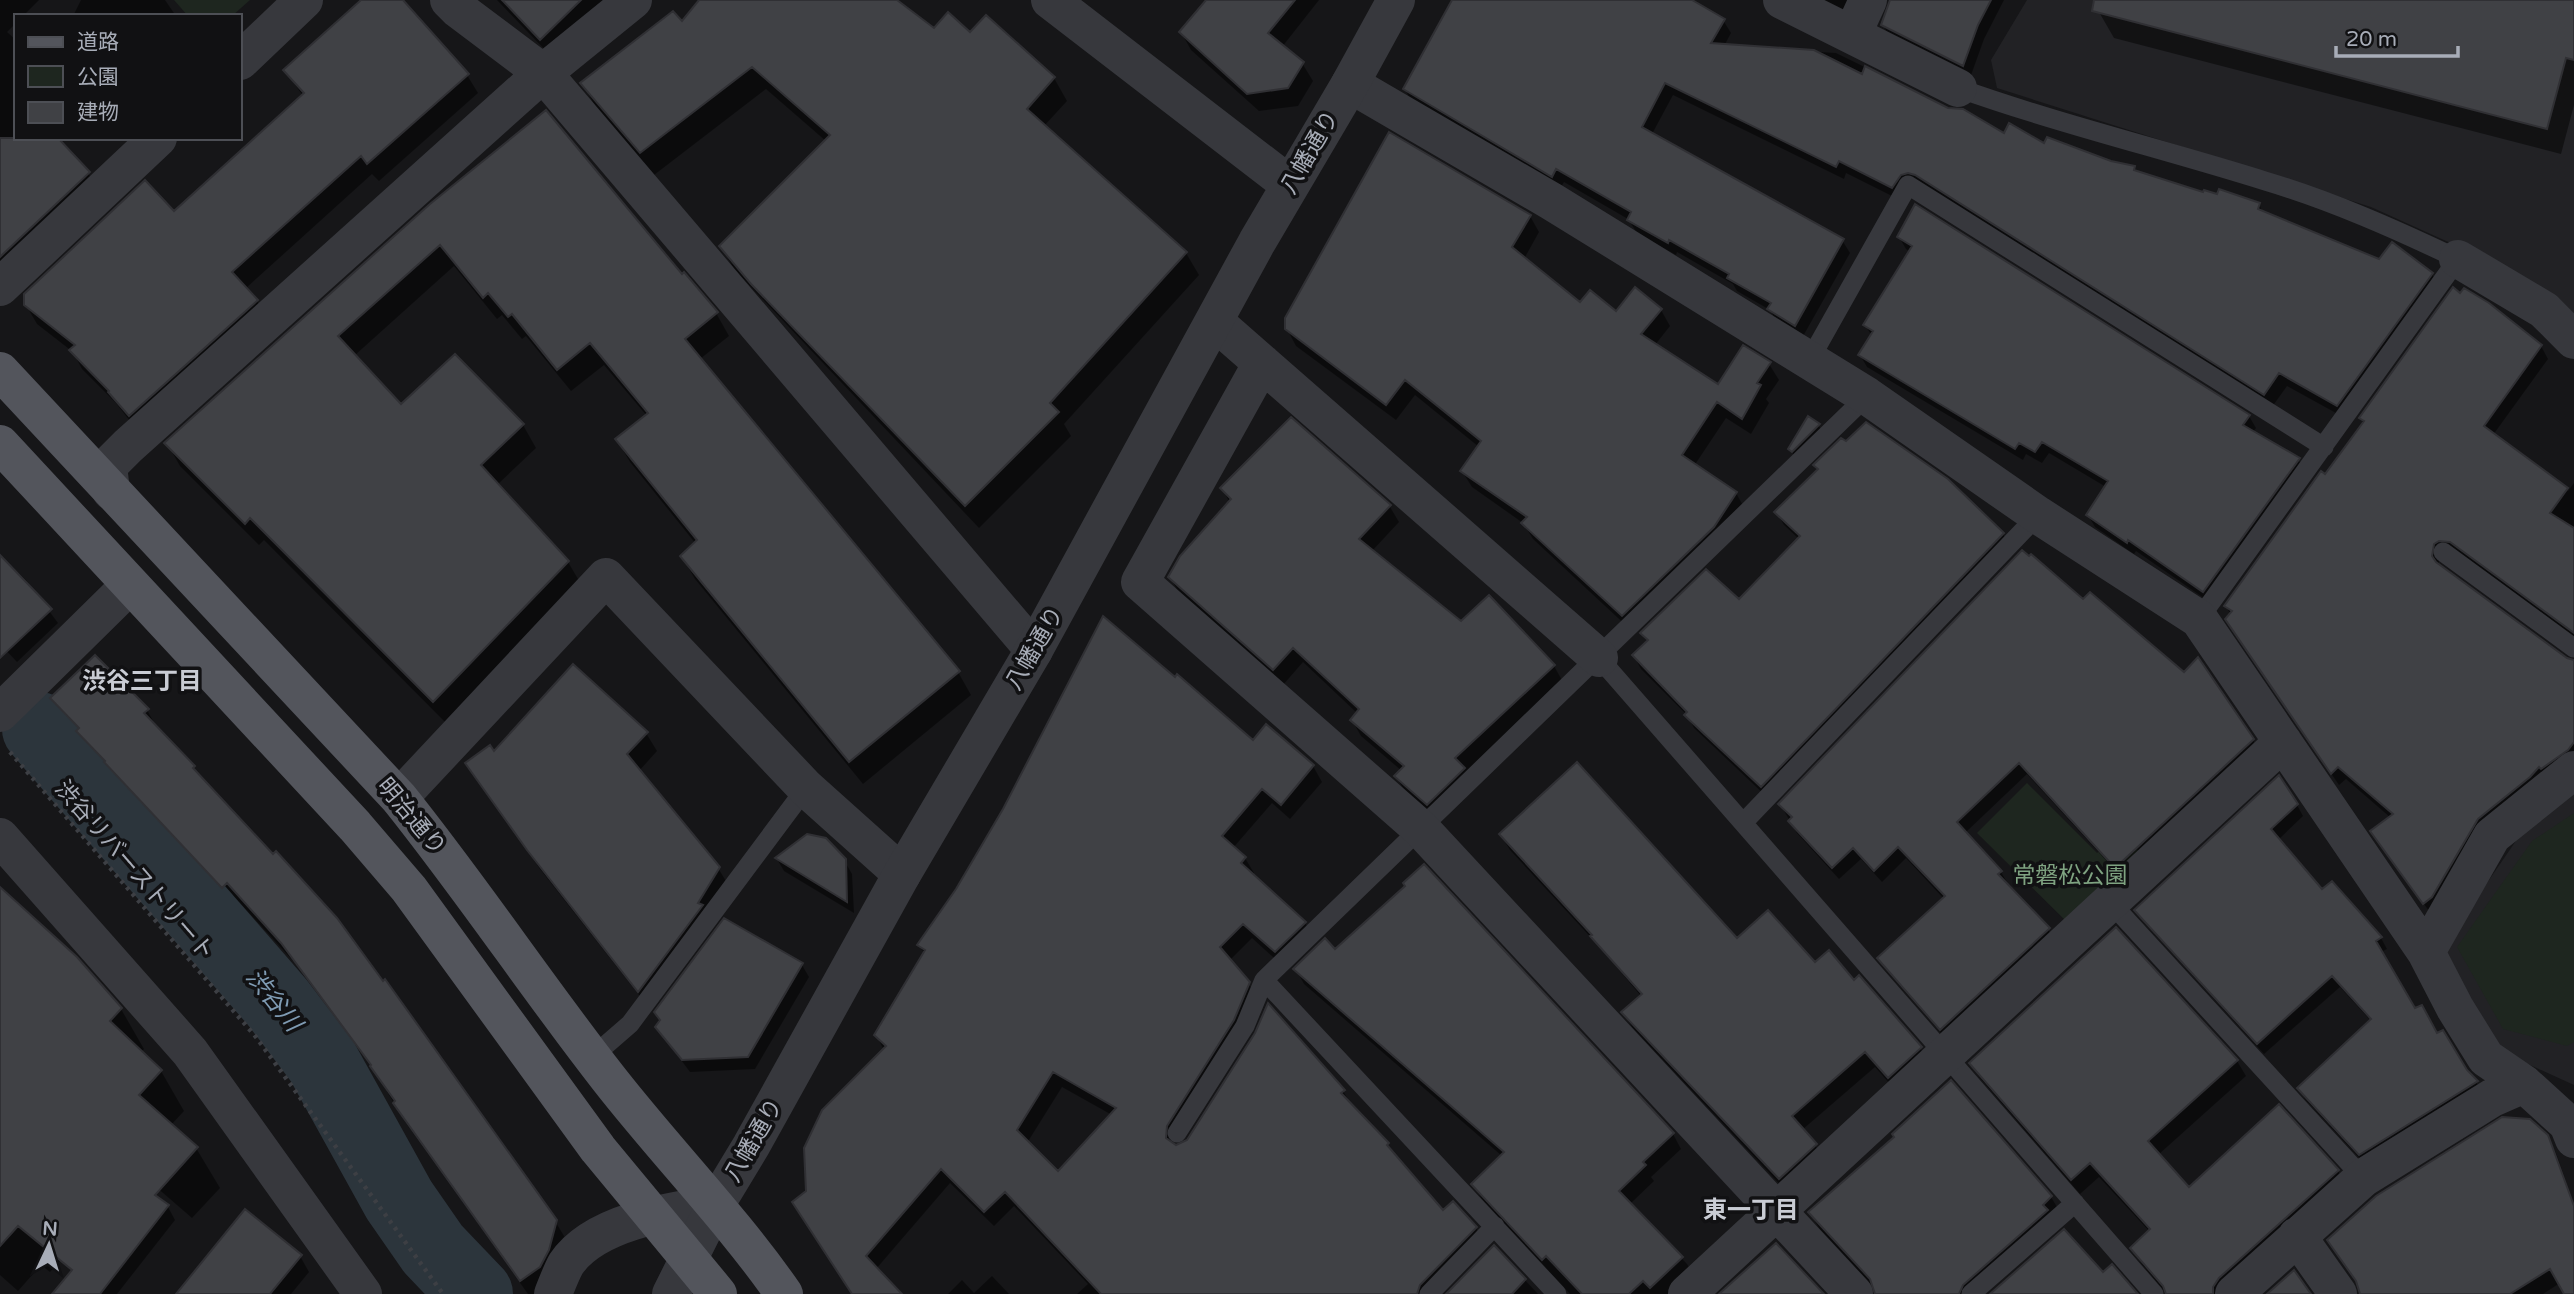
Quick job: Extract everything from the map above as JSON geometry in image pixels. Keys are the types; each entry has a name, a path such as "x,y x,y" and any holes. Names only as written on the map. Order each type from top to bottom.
{"main road":[{"name":"明治通り","path":"0,370 398,798 450,861 592,1057 716,1204 784,1294"},
{"path":"0,444 355,826 409,889 598,1149 718,1294"}],"street":[{"path":"242,59 304,0"},
{"path":"449,0 544,74 1034,650"},
{"path":"111,491 108,466 128,446 544,74 633,0"},
{"path":"1050,0 1290,185"},
{"name":"八幡通り","path":"671,1294 716,1204 902,874 1034,650 1215,322 1256,242 1350,84 1396,0"},
{"path":"1782,0 1958,88"},
{"path":"1852,35 1868,0"},
{"path":"1350,84 1551,201 1867,396 2038,515 2199,619 2426,952 2455,1008 2486,1058 2524,1084 2568,1124 2574,1139"},
{"path":"0,287 156,140"},
{"path":"2458,259 2544,310 2574,340"},
{"path":"1215,322 1598,658"},
{"path":"1262,363 1140,582 1421,830 1854,1294"},
{"path":"398,798 607,577 806,789 902,874"},
{"path":"1,728 31,682 130,585"},
{"path":"1687,1294 1944,1053 2283,742"},
{"path":"2426,952 2492,836 2574,770"},
{"path":"0,837 190,1052 363,1294"},
{"path":"2234,1294 2364,1178 2492,1098 2524,1084"},
{"path":"555,1288 566,1264 587,1242 652,1214 716,1204"},
{"path":"2297,1236 2338,1294"}],"lane":[{"path":"1958,88 2026,112 2266,181 2364,215 2458,259 2199,619"},
{"path":"1809,361 1908,185 2324,447"},
{"path":"1177,1133 1245,1026 1264,980 1867,396"},
{"path":"1743,823 2038,515"},
{"path":"2444,552 2574,648"},
{"path":"1598,658 2154,1294"},
{"path":"592,1057 630,1024 806,789"},
{"path":"2110,902 2364,1178"},
{"path":"1264,980 1558,1294"},
{"path":"1971,1294 2075,1203"},
{"path":"1429,1294 1495,1226"}],"path":[{"name":"渋谷リバーストリート","path":"1,728 256,1037 443,1294"}],"shaded area":[{"path":"2027,0 2574,0 2574,323 2477,255 2371,207 1997,88 1991,60"},
{"path":"2574,794 2574,1085 2493,1048 2438,954 2520,835"}],"green space":[{"path":"174,0 250,0 234,14 186,14"},
{"name":"常磐松公園","path":"2027,783 2097,853 2119,832 2143,855 2071,926 1977,833"},
{"path":"2574,813 2574,1042 2567,1046 2503,1029 2457,947 2532,841"}],"building":[{"path":"361,0 403,0 469,74 367,164 361,156 232,272 258,300 129,416 69,350 75,345 24,305 24,294 145,180 174,211 304,93 283,70"},
{"path":"502,0 581,0 540,40"},
{"path":"699,0 897,0 934,28 948,12 970,32 986,15 1055,77 1027,109 1187,252 1050,403 1059,412 965,506 751,284 719,246 830,135 752,67 640,153 580,83 673,11 682,21"},
{"path":"1206,0 1295,0 1268,33 1304,62 1288,88 1247,94 1179,32"},
{"path":"1452,0 1692,0 1725,19 1711,43 1814,50 1862,74 1865,66 1948,108 1963,109 2004,133 2009,123 2044,143 2047,137 2111,161 2135,166 2134,170 2203,192 2204,190 2217,194 2219,189 2260,203 2258,209 2379,259 2392,242 2433,273 2337,406 2279,373 2264,395 1915,175 1901,175 1892,188 1839,161 1836,167 1665,83 1642,127 1844,239 1795,326 1767,309 1771,303 1727,278 1729,274 1627,220 1631,212 1556,169 1552,177 1403,89"},
{"path":"1890,0 1991,0 1978,25 1963,66 1881,25"},
{"path":"2094,0 2574,0 2574,60 2566,58 2547,129 2092,11"},
{"path":"546,110 682,274 684,272 718,312 685,339 960,671 849,762 680,556 697,540 615,439 648,413 590,343 557,370 512,314 508,317 488,293 483,298 440,245 338,336 401,404 455,354 524,424 481,465 569,561 433,702 250,518 245,524 164,443 430,204"},
{"path":"1389,132 1531,215 1512,247 1580,302 1590,290 1616,311 1635,287 1662,309 1641,334 1718,384 1743,345 1771,362 1757,383 1761,385 1742,419 1717,402 1682,455 1737,492 1714,527 1622,616 1521,523 1527,517 1460,471 1481,441 1405,380 1386,405 1285,329 1285,318"},
{"path":"0,138 60,140 90,172 0,257"},
{"path":"1915,204 2250,415 2243,425 2300,458 2203,592 2128,540 2127,543 2086,515 2108,481 2042,442 2035,452 2019,443 2015,449 1858,355 1873,331 1863,325 1912,246 1897,237"},
{"path":"2453,287 2460,293 2464,288 2489,303 2542,345 2484,426 2568,488 2550,513 2574,528 2574,633 2450,542 2439,541 2434,544 2432,556 2436,562 2567,658 2574,660 2574,742 2568,750 2541,769 2539,767 2478,819 2432,897 2423,904 2370,831 2393,814 2338,767 2331,774 2225,619 2232,611 2224,606 2321,471 2325,474 2364,421 2359,418"},
{"path":"1808,416 1820,424 1792,452 1788,449"},
{"path":"1291,417 1391,505 1359,539 1461,621 1489,595 1555,665 1455,758 1465,768 1427,805 1394,776 1404,766 1350,720 1359,709 1293,648 1273,670 1168,577 1180,556 1231,499 1220,488"},
{"path":"1866,422 1948,479 2004,533 1761,787 1684,715 1687,712 1632,655 1648,640 1640,633 1706,569 1739,599 1800,536 1774,512 1818,469 1813,465 1841,438 1846,441"},
{"path":"2022,550 2029,556 2031,554 2083,599 2090,592 2184,672 2198,657 2254,739 2115,868 2019,763 1957,822 2002,871 1998,874 2050,928 1940,1030 1877,958 1945,896 1898,847 1874,871 1853,848 1832,868 1788,821 1792,817 1778,804"},
{"path":"0,555 52,609 0,658"},
{"path":"1103,616 1175,677 1177,674 1253,740 1266,724 1314,765 1281,805 1262,789 1222,836 1246,857 1241,863 1306,922 1275,952 1243,924 1220,947 1250,982 1234,1020 1167,1126 1166,1138 1176,1145 1187,1140 1255,1033 1268,1003 1345,1090 1341,1093 1389,1143 1387,1145 1443,1210 1453,1201 1477,1227 1420,1285 1417,1294 1101,1294 1005,1192 984,1212 941,1169 866,1256 902,1294 852,1294 792,1202 806,1191 804,1148 822,1110 886,1046 874,1035 925,950 917,945 956,889 1003,809","holes":["1053,1072 1116,1108 1058,1171 1017,1130"]},
{"path":"95,655 149,709 144,713 195,766 193,768 273,854 276,851 337,918 383,981 385,979 557,1220 549,1250 540,1267 520,1281 393,1103 395,1101 371,1065 281,943 227,883 222,888 104,762 76,731 79,728 50,698"},
{"path":"573,664 648,732 627,754 720,867 698,903 703,905 638,992 527,850 465,763 490,745 494,751"},
{"path":"1577,762 1737,938 1768,910 1815,962 1829,950 1854,980 1859,975 1922,1047 1888,1078 1865,1052 1792,1116 1817,1144 1779,1179 1621,1012 1642,994 1499,834"},
{"path":"2279,775 2298,804 2271,829 2322,889 2332,881 2382,937 2376,941 2415,1008 2422,1005 2437,1033 2443,1030 2467,1070 2478,1081 2359,1155 2297,1088 2371,1019 2332,976 2257,1044 2134,910"},
{"path":"807,834 826,838 846,859 847,902 775,858"},
{"path":"1424,864 1674,1133 1643,1162 1646,1165 1619,1191 1683,1257 1650,1288 1643,1281 1629,1294 1582,1294 1546,1256 1542,1260 1471,1184 1504,1152 1293,969 1325,938 1335,949 1405,886 1403,883"},
{"path":"0,887 77,957 122,1008 110,1021 162,1070 139,1095 198,1147 155,1195 169,1205 100,1294 52,1294 72,1270 18,1226 0,1246"},
{"path":"724,918 803,963 748,1057 682,1060 655,1027 660,1020 654,1012"},
{"path":"2116,927 2238,1060 2148,1141 2189,1187 2279,1104 2339,1170 2219,1278 2213,1287 2213,1294 2166,1294 2163,1286 2130,1248 2150,1229 2090,1163 2071,1180 1969,1063"},
{"path":"1951,1080 2052,1196 2043,1205 2048,1210 1963,1285 1959,1294 1875,1294 1870,1279 1808,1212 1894,1137 1892,1134"},
{"path":"2502,1117 2530,1119 2548,1135 2574,1206 2574,1294 2564,1294 2550,1269 2510,1294 2360,1294 2356,1281 2327,1240 2376,1196"},
{"path":"245,1209 302,1255 270,1294 176,1294"},
{"path":"2064,1229 2103,1272 2112,1264 2138,1294 1990,1294"},
{"path":"1776,1243 1824,1294 1719,1294 1729,1285"},
{"path":"1494,1245 1526,1279 1512,1294 1446,1294"},
{"path":"2294,1270 2311,1294 2267,1294"}],"waterway":[{"name":"渋谷川","path":"39,729 277,1002 322,1061 399,1200 433,1249 476,1294"}],"district":[{"name":"渋谷三丁目","path":"142,681"},
{"name":"東一丁目","path":"1751,1210"}]}
